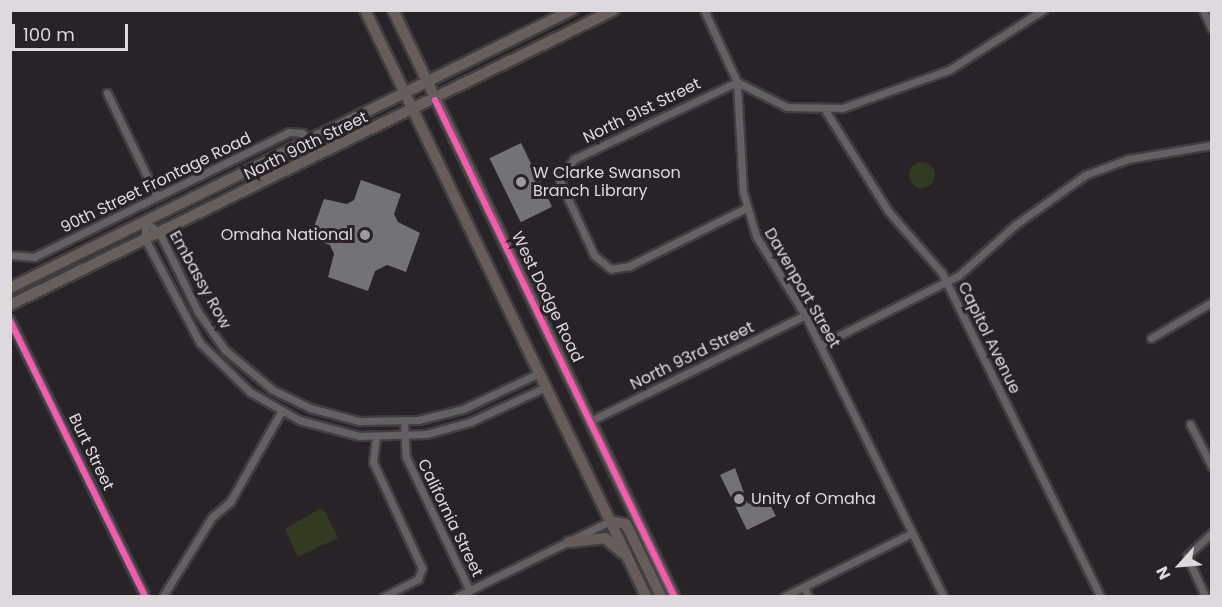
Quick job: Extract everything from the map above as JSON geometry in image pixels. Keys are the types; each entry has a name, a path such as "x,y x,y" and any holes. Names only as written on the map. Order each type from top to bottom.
{"highway":[{"path":"365,10 646,597"},
{"name":"West Dodge Road","path":"393,10 674,597"},
{"path":"610,521 626,524 661,597"},
{"path":"569,542 609,540 634,570"}],"main road":[{"name":"North 90th Street","path":"10,288 572,10"},
{"name":"North 90th Street","path":"10,305 435,100 595,13 614,10"}],"street":[{"name":"Davenport Street","path":"705,10 737,81 747,208 761,246 805,315 943,597"},
{"path":"737,81 787,107 825,110 898,92 990,47 1043,10"},
{"path":"1203,10 1212,29"},
{"name":"North 91st Street","path":"737,81 578,157 563,171 561,189 603,266 626,268 747,208"},
{"path":"107,93 157,197"},
{"name":"Capitol Avenue","path":"825,110 888,211 947,282 1100,597"},
{"name":"90th Street Frontage Road","path":"10,255 34,257 289,132 302,133 310,140"},
{"path":"820,345 947,282 1059,191 1085,175 1128,159 1212,145"},
{"name":"Embassy Row","path":"145,222 159,232 206,325 248,372 286,398 331,415 404,422 456,412 539,373"},
{"name":"Embassy Row","path":"145,222 145,239 200,343 238,382 281,412 327,429 376,437 402,437 459,426 546,387"},
{"path":"1151,338 1212,302"},
{"name":"North 93rd Street","path":"591,422 805,315"},
{"name":"Burt Street","path":"10,320 145,597"},
{"path":"163,597 212,517 230,502 281,412"},
{"path":"456,412 459,426"},
{"name":"California Street","path":"404,422 402,437 408,463 470,591"},
{"path":"1190,424 1212,467"},
{"path":"376,437 373,462 421,563 420,576 384,597"},
{"path":"458,597 610,521"},
{"path":"785,597 912,533"},
{"path":"1205,597 1187,556 1212,533"},
{"path":"804,587 808,597"}],"green space":[{"path":"922,162 931,166 935,175 931,184 922,188 913,184 909,175 913,166"},
{"path":"319,509 324,510 338,538 298,557 285,529"}],"building":[{"name":"W Clarke Swanson Branch Library","path":"521,143 552,207 521,222 490,158"},
{"name":"Omaha National","path":"361,180 401,194 394,214 398,222 420,233 406,272 387,265 375,271 368,291 328,277 334,254 330,245 310,238 324,199 347,204 354,200"},
{"name":"Unity of Omaha","path":"735,468 748,504 765,495 776,516 747,530 720,475"}],"transit line":[{"path":"435,100 674,596"},
{"path":"10,321 145,596"}],"place":[{"name":"W Clarke Swanson Branch Library","path":"521,182"},
{"name":"Omaha National","path":"365,235"},
{"name":"Unity of Omaha","path":"739,499"}]}
